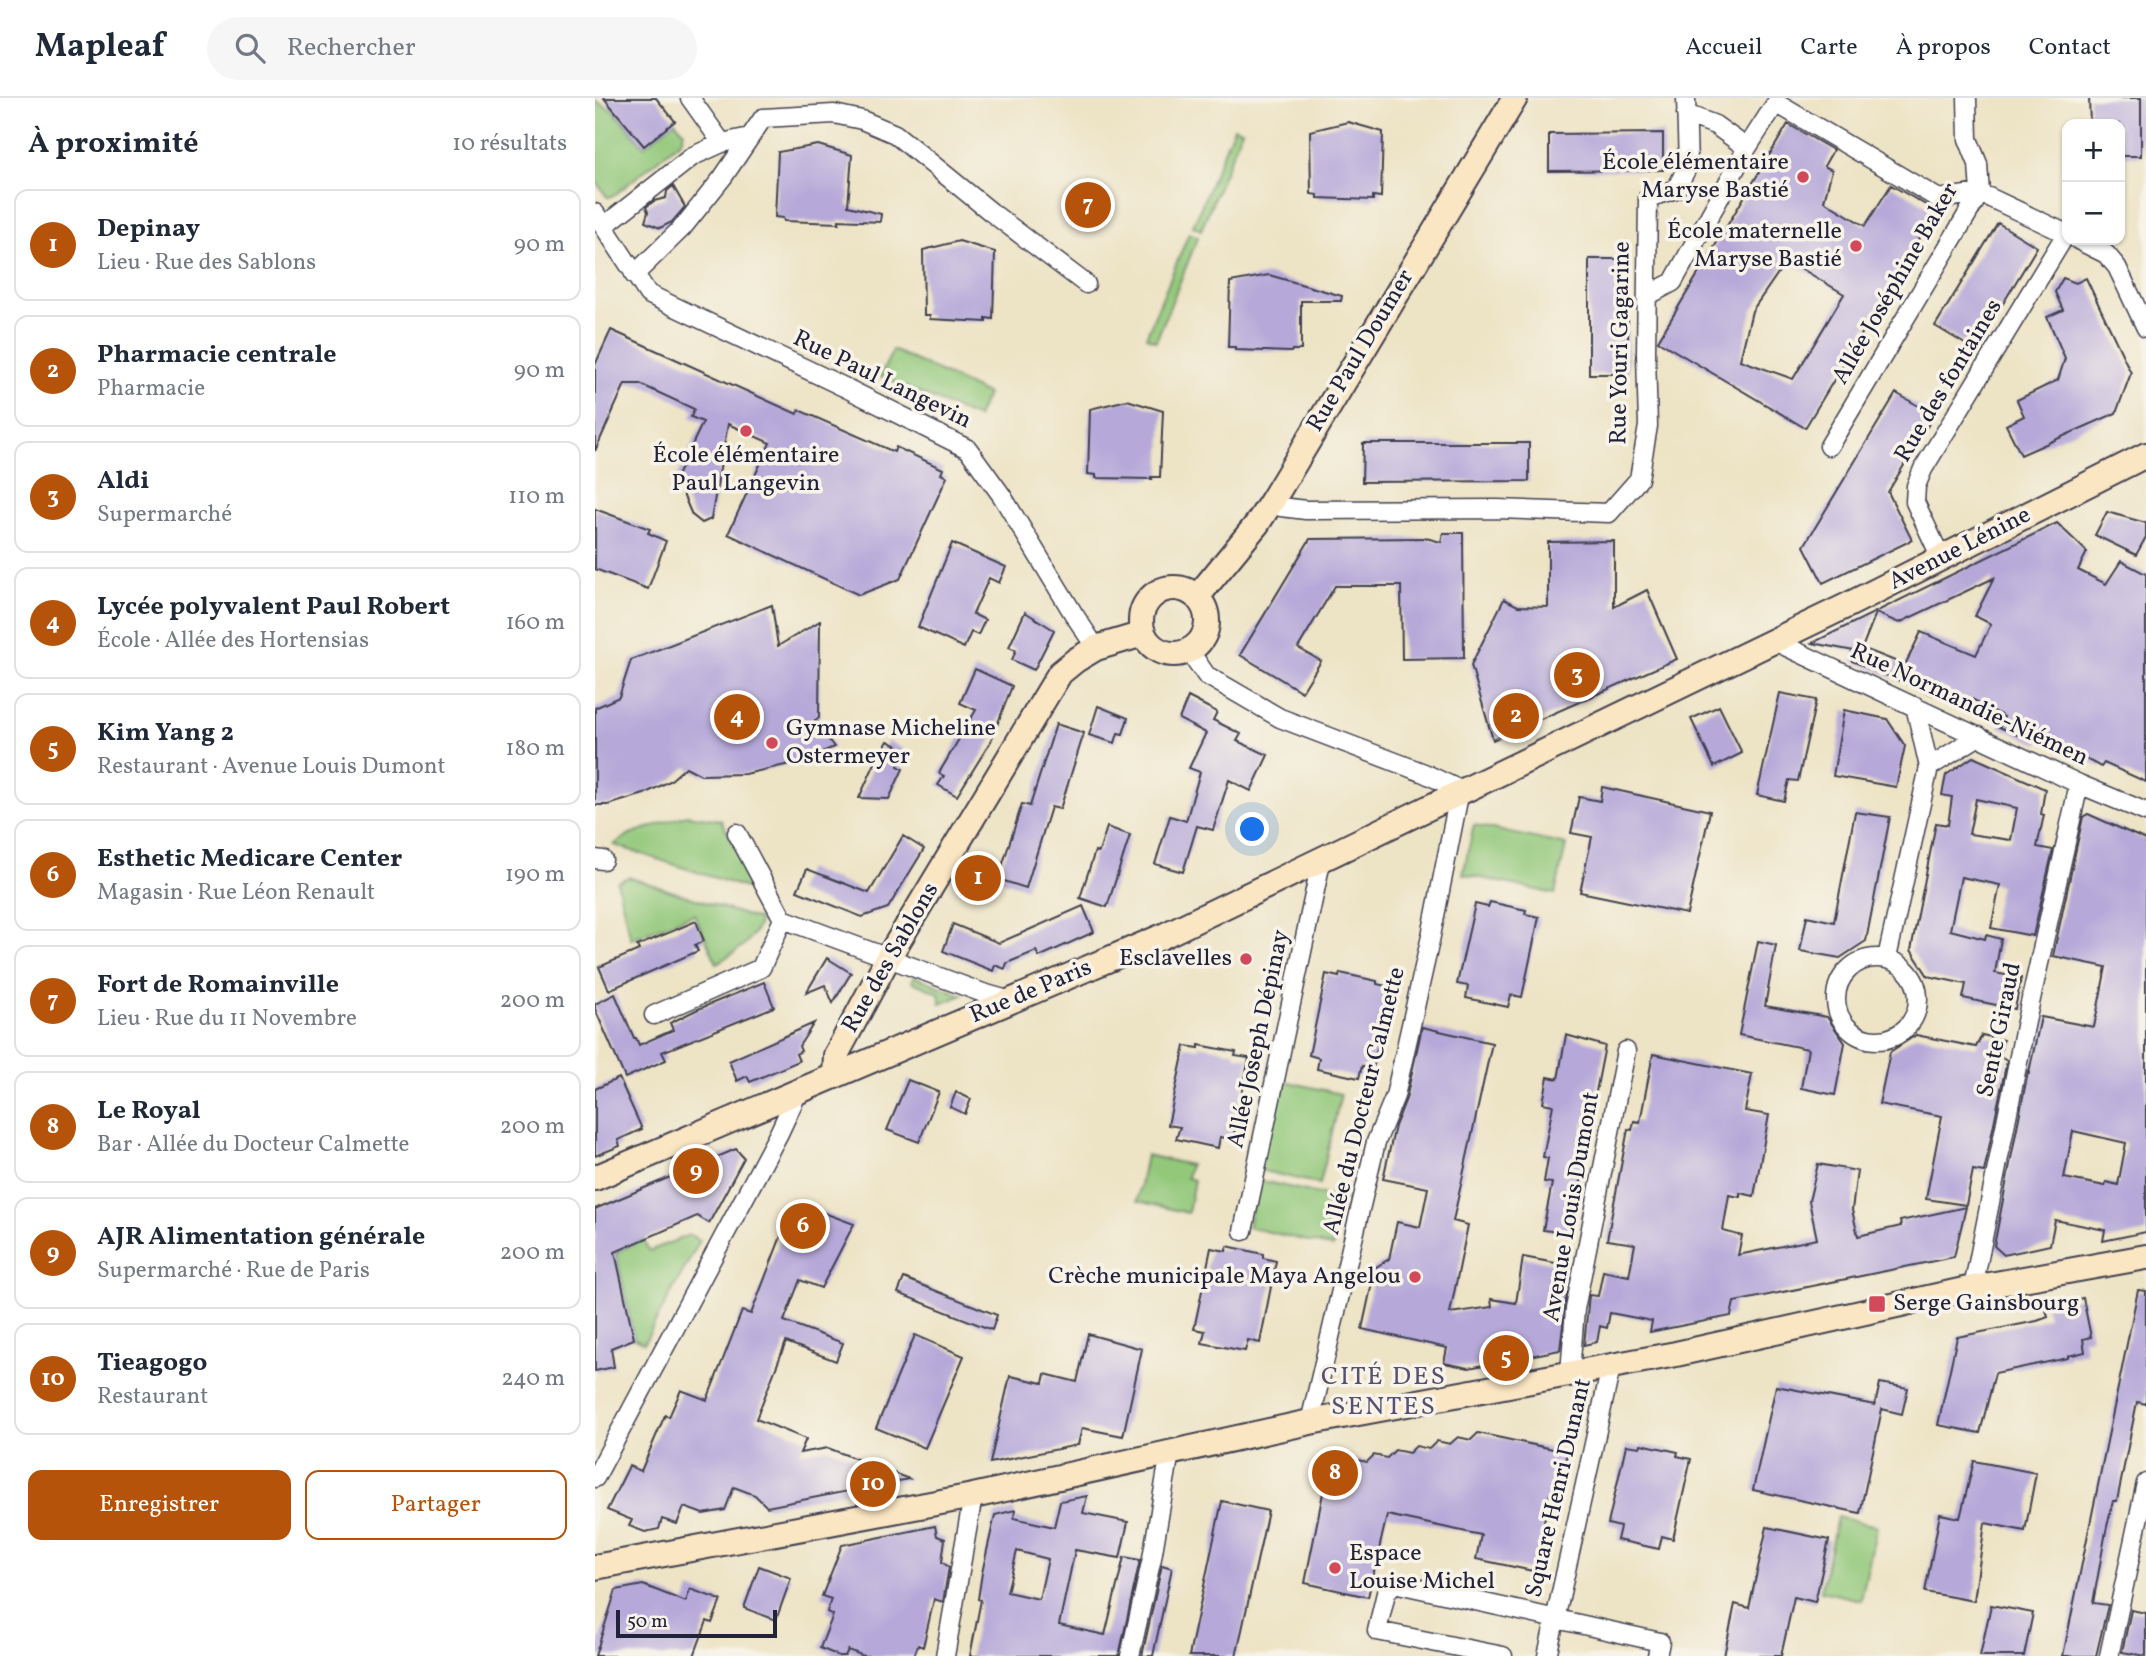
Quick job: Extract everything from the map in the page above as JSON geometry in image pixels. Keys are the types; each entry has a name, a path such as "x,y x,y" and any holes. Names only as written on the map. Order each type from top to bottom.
{"street":[{"path":"690,98 722,143"},
{"name":"Rue Paul Doumer","path":"1197,597 1257,524 1272,501 1515,98"},
{"name":"Allée Joséphine Baker","path":"1829,446 1980,193 1978,164 1968,139 1967,98"},
{"path":"1647,296 1673,282 1747,148 1777,100 1856,152 1939,199 1980,193 2062,232"},
{"path":"1686,106 1747,148"},
{"name":"Rue Youri Gagarine","path":"1272,501 1281,507 1305,510 1497,509 1609,513 1639,479 1648,426 1648,198 1676,188 1688,166 1686,106"},
{"path":"634,275 683,227 763,118 834,114 862,120 895,134 1086,284"},
{"path":"599,219 694,156 722,143 750,136"},
{"name":"Rue Paul Langevin","path":"599,219 648,294 968,449 1002,496 1096,648"},
{"name":"Rue des fontaines","path":"1941,558 1915,502 1916,486 1923,469 2064,245"},
{"path":"2088,245 2106,254 2117,267 2146,328"},
{"name":"Avenue Lénine","path":"1460,790 2145,457"},
{"path":"1176,588 1197,597 1206,612 1208,623 1199,644 1189,652 1176,655 1162,653 1151,646 1143,634 1141,623 1147,602 1165,589 1176,588"},
{"name":"Rue des Sablons","path":"835,1075 836,1055 888,958 1060,673 1096,648 1143,634"},
{"name":"Rue Normandie-Niémen","path":"1772,640 2079,784 2146,812"},
{"path":"1189,652 1206,675 1280,718 1424,773 1460,790"},
{"path":"1887,958 1929,767 1915,706"},
{"path":"1929,767 1979,736"},
{"name":"Sente Giraud","path":"1973,1287 2025,1026 2079,784"},
{"name":"Rue de Paris","path":"595,1178 1161,937 1460,790"},
{"name":"Allée du Docteur Calmette","path":"1310,1422 1376,1142 1395,1096 1460,790"},
{"path":"737,833 783,919 1011,1001"},
{"name":"Allée Joseph Dépinay","path":"1244,1231 1322,857"},
{"path":"654,1015 761,968 783,919"},
{"path":"1865,958 1887,958 1906,968 1917,987 1918,1009 1907,1028 1889,1040 1867,1040 1847,1030 1836,1010 1835,989 1846,970 1865,958"},
{"name":"Avenue Louis Dumont","path":"1570,1373 1575,1309 1626,1051"},
{"path":"595,1478 779,1133 799,1090"},
{"path":"595,1567 973,1496 1310,1422 1709,1348 1973,1287 2146,1257"},
{"name":"Square Henri Dunant","path":"1547,1656 1611,1367"},
{"path":"1130,1656 1170,1452"},
{"path":"2109,1656 2146,1483"},
{"path":"945,1656 973,1496"},
{"name":"Square Henri Dunant","path":"1503,1656 1377,1631 1386,1593 1394,1583 1660,1642 1657,1656"}],"green space":[{"path":"595,101 613,110 644,146 675,121 684,132 681,141 612,197 607,197 595,180"},
{"path":"1234,127 1242,130 1201,230 1193,226"},
{"path":"1189,233 1198,237 1156,341 1146,337"},
{"path":"893,350 987,394 977,418 880,376"},
{"path":"687,815 721,820 761,893 614,845 630,834"},
{"path":"1474,825 1566,845 1555,894 1463,874"},
{"path":"628,877 760,920 748,940 717,963 694,914 631,939 617,882"},
{"path":"914,976 962,995 941,1004 939,993 912,982"},
{"path":"1280,1080 1341,1094 1320,1184 1259,1170"},
{"path":"1146,1155 1190,1165 1187,1178 1194,1180 1188,1213 1137,1201"},
{"path":"1258,1180 1345,1200 1333,1247 1248,1227"},
{"path":"689,1235 700,1240 644,1343 634,1339 616,1252 643,1240 649,1251"},
{"path":"1837,1517 1877,1526 1861,1600 1821,1591"}],"building":[{"path":"604,98 656,98 675,121 644,146"},
{"path":"2089,98 2141,98 2141,156 2125,156 2125,119 2090,119"},
{"path":"1348,122 1383,132 1381,197 1373,196 1373,200 1318,198 1318,195 1311,194 1310,131"},
{"path":"1788,124 1833,150 1824,166 1832,170 1824,201 1865,226 1891,185 1936,211 1805,428 1658,341","holes":["1787,260 1844,294 1793,379 1740,360 1752,311"]},
{"path":"1663,133 1663,170 1549,171 1549,134"},
{"path":"818,145 852,155 848,206 881,214 880,222 784,221 783,218 775,217 778,152"},
{"path":"673,186 685,207 672,222 660,228 645,222 648,212 646,207 654,201 666,198 667,191"},
{"path":"1998,223 2037,247 1975,350 1935,326"},
{"path":"959,241 995,252 993,319 986,318 986,322 930,319 930,315 924,315 923,250"},
{"path":"1589,259 1628,259 1628,374 1589,374"},
{"path":"1269,275 1342,296 1341,301 1301,301 1301,350 1235,350 1235,347 1228,347 1230,282"},
{"path":"2063,278 2076,283 2086,278 2131,373 2116,413 2021,455 2006,425 2024,416 2017,400 2058,380 2065,358 2047,317 2063,310 2055,292"},
{"path":"611,330 797,414 799,410 894,452 896,447 943,469 941,474 947,477 900,579 859,595 728,534 770,443 728,424 711,519 702,523 692,515 676,478 703,422 691,417 694,409 640,384 625,384 595,451 595,365"},
{"path":"1896,393 1934,415 1888,492 1912,540 1823,583 1804,546"},
{"path":"1127,400 1163,411 1160,477 1096,478 1096,475 1088,474 1090,409"},
{"path":"1363,443 1529,443 1529,481 1362,482"},
{"path":"595,509 650,529 648,533 666,541 648,589 595,569"},
{"path":"2107,512 2146,523 2146,537 2136,555 2095,535"},
{"path":"2057,523 2087,552 2078,570 2106,584 2121,561 2146,574 2146,782 2104,763 2101,767 2042,736 2038,744 1999,727 2004,717 1972,699 1971,702 1939,686 1934,695 1852,661 1854,651 1812,643","holes":["1994,578 1975,616 1991,624 1976,655 1921,632 1905,665 1862,648 1876,613 1899,623"]},
{"path":"1443,533 1463,533 1464,658 1402,659 1401,586 1335,586 1298,648 1321,661 1302,692 1240,655 1310,539 1426,538 1441,542"},
{"path":"1614,541 1614,607 1647,590 1677,659 1493,740 1471,665 1504,599 1518,606 1548,607 1548,542"},
{"path":"952,543 1006,567 999,583 989,578 973,614 985,620 978,635 971,632 964,648 918,627"},
{"path":"772,605 778,646 820,621 819,718 815,721 834,747 799,762 745,774 701,775 686,767 670,781 644,794 608,805 595,805 595,708 619,697 631,660"},
{"path":"1025,612 1054,630 1034,670 1012,660 1016,650 1009,647"},
{"path":"975,669 1012,686 991,741 957,796 938,785 944,776 939,773 976,710 960,703"},
{"path":"1780,693 1816,700 1798,781 1789,780 1784,801 1757,795"},
{"path":"1188,697 1217,712 1213,720 1241,734 1237,741 1268,755 1251,791 1229,780 1213,830 1197,826 1183,872 1155,864 1170,816 1186,821 1200,772 1189,768 1206,733 1179,719"},
{"path":"1098,706 1128,718 1123,734 1118,733 1115,743 1089,735"},
{"path":"1719,706 1742,753 1714,767 1691,719"},
{"path":"1844,710 1887,719 1905,746 1896,787 1833,776"},
{"path":"1056,724 1084,733 1060,809 1051,807 1026,888 998,879 1022,804 1030,806"},
{"path":"888,741 903,749 898,766 903,769 889,799 859,798 882,748"},
{"path":"1973,757 2045,789 2041,814 2044,815 2037,847 2053,850 2033,936 1991,928 2000,885 1961,877 1950,930 1985,939 1986,935 2001,939 1995,973 2021,978 2015,1009 1963,998 1966,984 1928,976 1911,950 1936,823 1948,825 1952,797 1942,795 1946,775","holes":["1976,799 2017,808 2011,840 1969,834"]},
{"path":"1602,787 1710,811 1687,914 1580,892 1592,837 1571,833 1579,797 1600,801"},
{"path":"1855,812 1890,817 1866,941 1840,958 1800,951 1807,916 1834,922"},
{"path":"2088,814 2146,840 2146,1232 2103,1241 2105,1230 2055,1220 2050,1245 2004,1255 1994,1246 2041,1017 2094,1027 2106,967 2053,956 2083,817","holes":["2073,1131 2126,1143 2118,1185 2106,1182 2105,1186 2064,1178"]},
{"path":"1107,827 1130,835 1107,907 1080,898 1095,851 1099,852"},
{"path":"903,836 924,849 888,908 862,917 797,891 807,869 869,893"},
{"path":"1490,902 1526,910 1525,914 1539,917 1522,997 1511,995 1508,1007 1466,998 1468,986 1457,984 1475,904 1488,907"},
{"path":"1083,906 1094,932 1039,957 1036,951 1007,963 1005,969 995,965 993,971 943,951 953,924 999,943"},
{"path":"696,921 704,941 695,945 698,951 609,990 599,967 639,950 637,946"},
{"path":"1758,941 1776,945 1765,1006 1827,1017 1845,1043 1835,1095 1801,1088 1808,1049 1739,1035"},
{"path":"827,958 851,973 833,1003 825,985 806,993"},
{"path":"1340,973 1377,981 1377,984 1390,987 1373,1068 1362,1066 1359,1078 1317,1069 1319,1058 1309,1055 1326,974 1339,977"},
{"path":"764,982 774,1007 662,1052 666,1060 625,1078 595,1009 595,1004 615,994 639,1045 673,1030 670,1023"},
{"path":"814,1023 799,1046 801,1051 796,1054 799,1061 750,1082 747,1076 737,1081 729,1061"},
{"path":"1422,1027 1492,1043 1453,1221 1468,1225 1450,1313 1492,1307 1491,1299 1516,1303 1523,1257 1566,1265 1561,1291 1567,1292 1560,1350 1469,1368 1444,1363 1447,1348 1362,1329 1372,1283 1357,1279 1389,1259 1397,1222 1420,1227 1428,1188 1383,1179 1395,1126 1406,1099"},
{"path":"1566,1035 1605,1046 1592,1112 1590,1111 1588,1122 1584,1121 1578,1154 1586,1155 1578,1198 1573,1197 1566,1233 1543,1230 1552,1183 1544,1182 1548,1158 1543,1157 1553,1105 1543,1103 1548,1077 1558,1079"},
{"path":"1916,1035 1976,1047 1982,1035 2003,1040 2000,1056 2007,1060 1984,1172 1973,1170 1966,1205 1926,1199 1942,1116 1879,1104 1890,1052"},
{"path":"1199,1045 1236,1052 1235,1056 1249,1058 1233,1139 1220,1137 1218,1148 1176,1139 1180,1127 1168,1125 1185,1046 1199,1048"},
{"path":"1653,1054 1752,1074 1745,1111 1769,1115 1754,1196 1740,1193 1740,1197 1729,1195 1723,1231 1742,1236 1738,1255 1817,1239 1809,1201 1818,1164 1857,1171 1852,1210 1858,1236 1901,1226 1900,1221 1966,1207 1954,1257 1734,1302 1731,1316 1650,1332 1652,1321 1610,1313 1607,1328 1600,1326 1597,1342 1584,1345 1589,1295 1598,1296 1603,1271 1629,1276 1635,1244 1607,1240 1628,1129 1632,1130 1634,1121 1640,1122"},
{"path":"619,1078 642,1129 618,1140 620,1146 595,1156 595,1089"},
{"path":"908,1080 939,1092 919,1142 887,1130"},
{"path":"956,1092 971,1099 965,1114 950,1107"},
{"path":"736,1149 744,1158 709,1223 697,1216 615,1252 634,1339 611,1348 614,1367 595,1371 595,1209"},
{"path":"800,1204 854,1224 821,1288 800,1280 784,1321 843,1343 836,1361 786,1342 756,1419 806,1439 800,1453 828,1448 909,1479 767,1507 755,1495 734,1487 725,1510 703,1514 684,1507 677,1524 662,1519 659,1529 645,1532 629,1526 632,1520 607,1510 629,1466 641,1471 665,1415 669,1417 681,1390 707,1400 742,1311 751,1314 790,1213 796,1215"},
{"path":"1227,1246 1263,1254 1263,1258 1276,1261 1260,1343 1248,1340 1245,1351 1202,1343 1205,1331 1194,1329 1211,1248 1226,1251"},
{"path":"904,1278 997,1315 992,1330 898,1293"},
{"path":"2138,1290 2146,1291 2146,1404 2137,1402 2117,1501 2113,1501 2106,1531 2093,1603 2108,1605 2096,1656 2063,1656"},
{"path":"2083,1298 2091,1337 2083,1339 2085,1352 1995,1373 1980,1433 1938,1425 1957,1337 2037,1321 2048,1317 2045,1306"},
{"path":"1088,1334 1142,1349 1123,1436 1082,1428 1078,1445 990,1463 1010,1376 1043,1383 1045,1374 1077,1382"},
{"path":"915,1335 964,1356 925,1448 876,1428"},
{"path":"1880,1383 1908,1388 1902,1414 1882,1409 1860,1513 1753,1490 1776,1386 1875,1405"},
{"path":"1478,1433 1567,1452 1559,1496 1550,1494 1533,1571 1476,1559 1481,1535 1387,1515 1368,1597 1305,1583 1329,1463 1346,1466 1353,1459 1367,1462 1374,1455 1387,1458 1395,1450 1409,1453 1416,1446 1429,1449 1437,1441 1450,1444 1458,1437 1471,1440"},
{"path":"1641,1444 1678,1452 1677,1456 1691,1459 1673,1539 1662,1536 1659,1549 1617,1540 1620,1527 1608,1524 1626,1445 1640,1447"},
{"path":"1974,1461 2036,1473 2025,1531 1985,1523 1974,1601 1925,1592 1940,1514 1960,1518"},
{"path":"1087,1496 1083,1513 1128,1522 1120,1558 1075,1550 1059,1625 1105,1635 1124,1557 1140,1560 1119,1656 970,1656 981,1600 978,1599 982,1573 995,1515 1015,1510 1014,1518 1054,1527 1060,1501","holes":["1017,1551 1048,1559 1039,1599 1007,1592"]},
{"path":"1222,1501 1268,1511 1236,1656 1189,1656"},
{"path":"935,1526 937,1536 945,1539 942,1562 949,1567 943,1602 934,1599 923,1647 918,1645 914,1656 864,1656 848,1650 845,1656 839,1656 820,1648 833,1615 827,1612 831,1599 822,1596 842,1545"},
{"path":"1767,1527 1829,1540 1815,1602 1794,1597 1781,1656 1724,1656 1735,1604 1749,1608"},
{"path":"1162,1565 1172,1568 1153,1656 1142,1656"},
{"path":"759,1566 791,1578 776,1620 744,1608"},
{"path":"643,1585 686,1602 690,1589 721,1600 712,1623 707,1621 694,1656 595,1656 616,1590"},
{"path":"1991,1605 2033,1613 2024,1656 1980,1656"},
{"path":"2131,1610 2146,1613 2146,1656 2122,1652"}],"place":[{"name":"École élémentaire Maryse Bastié","path":"1803,177"},
{"name":"Fort de Romainville","path":"1088,205"},
{"name":"École maternelle Maryse Bastié","path":"1856,246"},
{"name":"École élémentaire Paul Langevin","path":"746,431"},
{"name":"Aldi","path":"1577,675"},
{"name":"Pharmacie centrale","path":"1516,716"},
{"name":"Lycée polyvalent Paul Robert","path":"737,717"},
{"name":"Gymnase Micheline Ostermeyer","path":"772,743"},
{"name":"Depinay","path":"978,878"},
{"name":"Esclavelles","path":"1246,959"},
{"name":"AJR Alimentation générale","path":"696,1171"},
{"name":"Esthetic Medicare Center","path":"803,1226"},
{"name":"Crèche municipale Maya Angelou","path":"1415,1277"},
{"name":"Serge Gainsbourg","path":"1877,1304"},
{"name":"Kim Yang 2","path":"1506,1358"},
{"name":"Le Royal","path":"1335,1473"},
{"name":"Tieagogo","path":"873,1484"},
{"name":"Espace Louise Michel","path":"1335,1568"}],"district":[{"name":"CITÉ DES SENTES","path":"1384,1392"}]}
